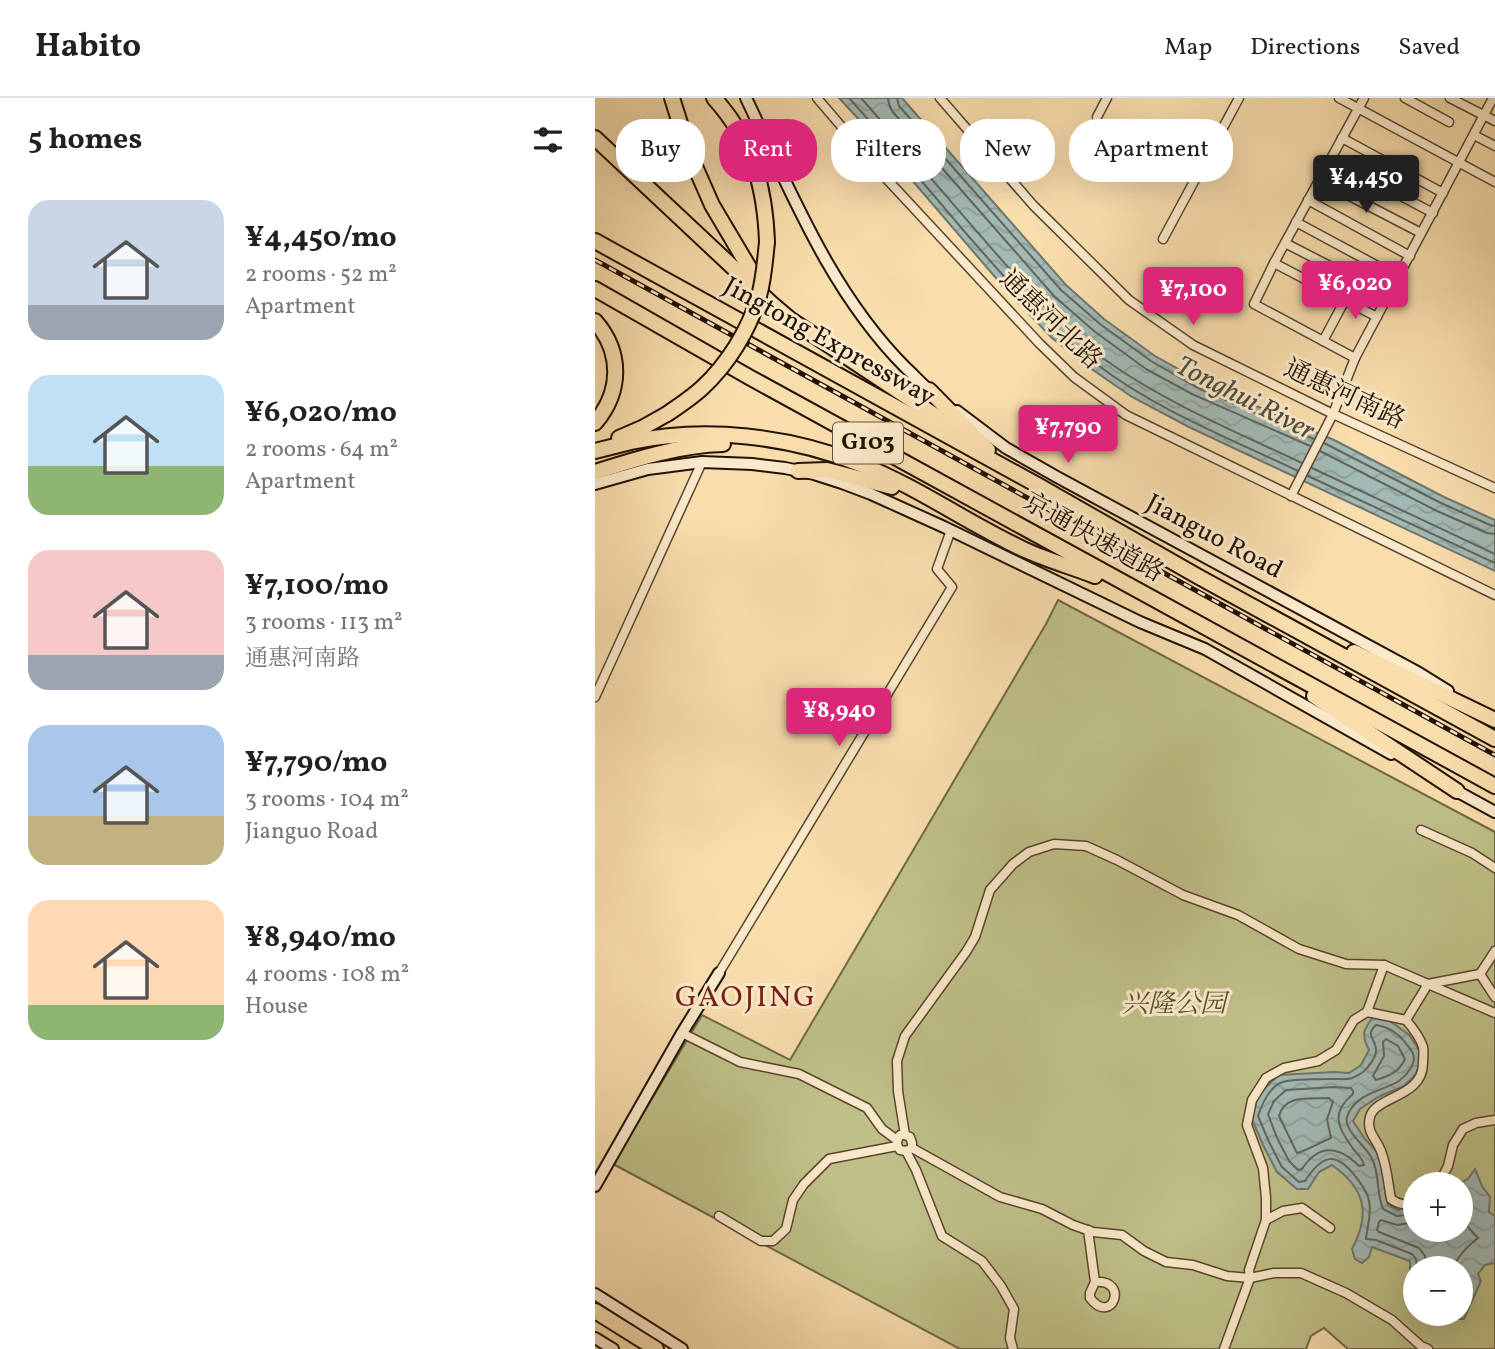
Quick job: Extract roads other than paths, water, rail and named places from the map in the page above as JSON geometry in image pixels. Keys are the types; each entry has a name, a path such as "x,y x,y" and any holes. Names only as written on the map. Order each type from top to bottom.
{"highway":[{"path":"595,450 667,414 702,389 735,349 759,297 767,242 763,191 737,127 714,98"},
{"path":"673,101 690,155 712,205 771,303"},
{"path":"595,138 771,303 814,337 1039,486"},
{"name":"Jingtong Expressway","path":"595,241 1039,486"},
{"name":"京通快速道路","path":"595,289 749,377 1495,786"},
{"path":"595,321 610,343 616,364 609,402 595,423"},
{"path":"929,390 988,450"},
{"path":"595,450 632,442 693,435 758,438 826,452 861,464 899,482 1025,550 1143,594"},
{"path":"595,472 643,457 709,444 786,443"},
{"path":"798,471 828,470 929,498"},
{"name":"京通快速道路","path":"1039,486 1495,739"},
{"path":"1199,577 1495,720"},
{"path":"1228,640 1457,791"},
{"path":"595,1311 656,1349"},
{"path":"595,1321 640,1349"}],"main road":[{"name":"Jianguo Road","path":"745,98 829,267 860,315 893,354 929,390 1006,448 1419,673 1495,720"},
{"path":"595,484 648,469 702,462 752,464 798,471 842,483 950,530 1140,622 1205,649 1495,812"},
{"path":"595,1186 719,973"},
{"path":"595,1294 682,1349"},
{"path":"595,1338 612,1349"}],"street":[{"name":"通惠河北路","path":"817,98 883,175 1005,308 1074,377 1126,415 1293,492 1495,595"},
{"name":"通惠河南路","path":"940,98 1033,205 1129,300 1193,345 1332,414 1495,488"},
{"path":"1097,117 1107,98"},
{"path":"1163,239 1239,98"},
{"path":"1339,98 1495,182"},
{"path":"1355,358 1254,304 1364,98"},
{"path":"1405,98 1449,122"},
{"path":"1450,98 1495,121"},
{"path":"1293,492 1332,414 1355,358 1493,98"},
{"path":"1474,135 1495,146"},
{"path":"1342,138 1443,193"},
{"path":"1331,159 1433,213"},
{"path":"1319,180 1421,233"},
{"path":"1308,200 1410,256"},
{"path":"1296,222 1398,277"},
{"path":"1285,243 1388,296"},
{"path":"1274,263 1377,317"},
{"path":"1323,341 1345,300"},
{"path":"595,697 702,462"},
{"path":"719,973 952,587 937,569 950,530"},
{"path":"1421,830 1472,853 1495,867"},
{"path":"905,1135 898,1091 897,1061 905,1036 966,953 975,937 990,890 1013,864 1029,852 1054,844 1086,846 1183,895 1238,915 1299,949 1346,964 1384,965 1495,1013"},
{"path":"1406,1020 1428,984 1480,974 1495,951"},
{"path":"1224,1349 1266,1220 1263,1168 1247,1125 1252,1100 1266,1077 1284,1068 1318,1061 1336,1050 1354,1020 1367,1012 1384,965"},
{"path":"1480,974 1495,997"},
{"path":"1367,1012 1406,1020 1423,1047 1423,1071 1414,1086 1377,1107 1370,1114 1368,1129 1381,1151 1391,1199 1403,1205"},
{"path":"682,1033 740,1062 799,1074 867,1108 900,1150 909,1149 1000,1197 1042,1209 1088,1230 1122,1235 1144,1251 1166,1262 1193,1265 1227,1276 1249,1278 1274,1273 1301,1273 1346,1293 1392,1320 1428,1349"},
{"path":"1445,1172 1453,1145 1463,1129 1476,1123 1495,1120"},
{"path":"897,1143 900,1135 910,1137 912,1143 909,1149 942,1237 982,1261 1014,1309 1010,1338 1013,1349"},
{"path":"719,1216 761,1241 773,1241 786,1229 793,1200 804,1184 829,1159 897,1143"},
{"path":"1266,1220 1283,1211 1301,1208 1330,1228"},
{"path":"1088,1230 1095,1282"}],"water":[{"path":"839,98 902,98 920,119 858,119"},
{"path":"946,148 960,164 960,182 976,182 1066,285 1104,319 1155,356 1200,381 1336,441 1495,520 1495,571 1189,427 1132,397 1052,338 1007,291 914,182 946,182"},
{"path":"1373,1017 1390,1021 1409,1035 1420,1051 1421,1061 1416,1074 1404,1086 1378,1097 1360,1109 1353,1121 1381,1162 1388,1205 1398,1210 1403,1209 1403,1242 1473,1242 1475,1169 1490,1197 1489,1212 1495,1216 1495,1263 1485,1265 1478,1274 1481,1281 1473,1299 1473,1256 1403,1256 1403,1258 1372,1247 1369,1257 1362,1263 1355,1259 1352,1249 1362,1224 1363,1213 1358,1192 1352,1183 1332,1165 1319,1172 1308,1189 1297,1189 1277,1172 1250,1115 1261,1091 1279,1075 1349,1073 1361,1065 1369,1050 1364,1033"}],"railway":[{"path":"595,260 1495,755"}],"district":[{"name":"GAOJING","path":"746,998"}],"water label":[{"name":"Tonghui River","path":"1245,399"}],"park label":[{"name":"兴隆公园","path":"1174,1005"}]}
